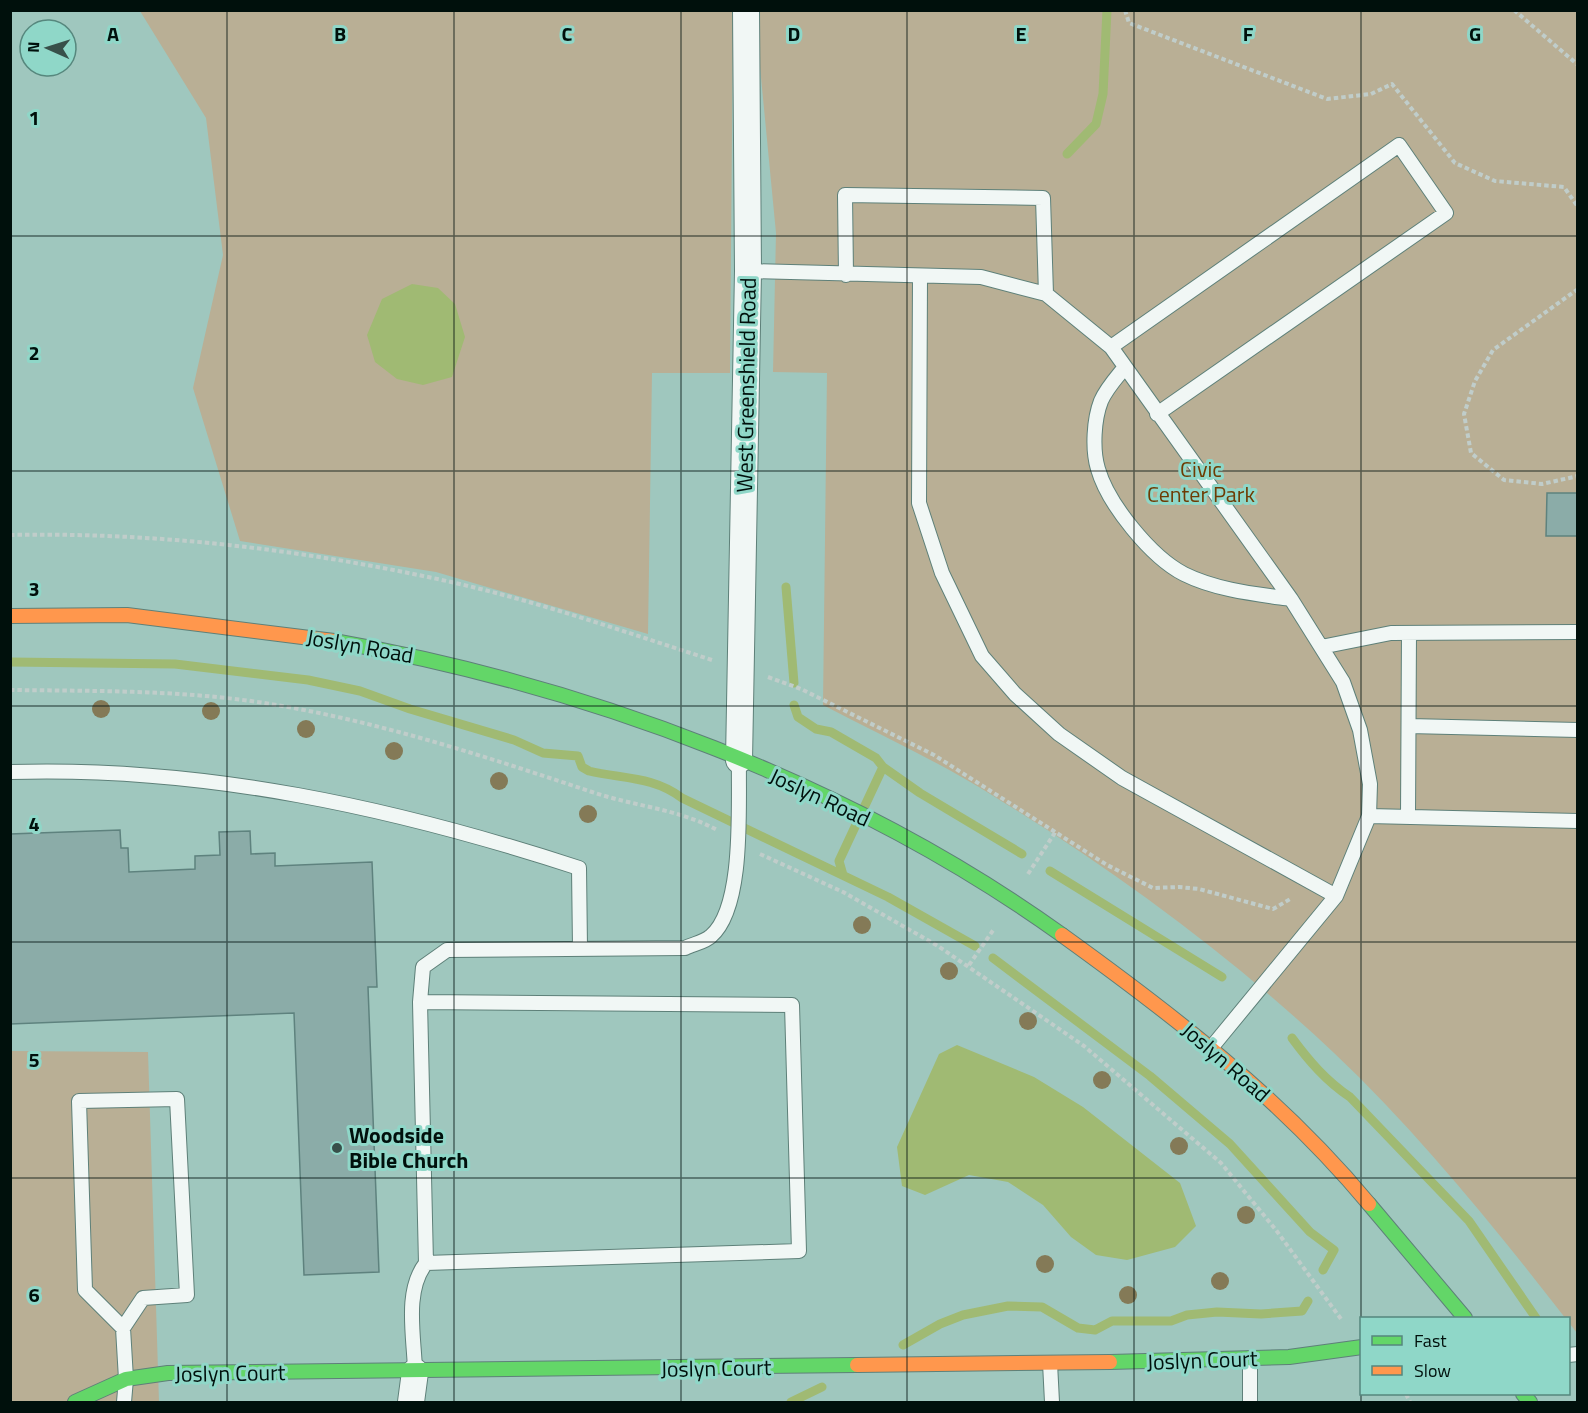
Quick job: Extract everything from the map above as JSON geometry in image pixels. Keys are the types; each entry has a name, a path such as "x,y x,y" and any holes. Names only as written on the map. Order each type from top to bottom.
{"street":[{"name":"West Greenshield Road","path":"739,760 748,271 746,10"},
{"name":"Joslyn Road","path":"10,616 127,615 302,635 408,654 558,692 695,741 799,785 927,849 1052,928 1160,1006 1263,1092 1356,1188 1464,1317"},
{"name":"Joslyn Court","path":"75,1402 126,1379 168,1373 415,1372 1050,1363 1289,1357 1360,1347"},
{"path":"411,1402 415,1372"}],"lane":[{"path":"1111,347 1399,145 1446,213 1157,414"},
{"path":"846,275 845,195 1043,198 1046,294"},
{"path":"748,271 981,277 1046,294 1111,347 1291,599 1343,682 1360,730 1370,784 1369,816 1336,896 1211,1048"},
{"path":"920,276 919,503 942,573 982,656 1015,693 1059,734 1113,772 1336,896"},
{"path":"1125,367 1101,400 1095,437 1098,468 1110,495 1130,524 1160,555 1183,573 1220,587 1291,599"},
{"path":"1321,647 1391,633 1578,632"},
{"path":"1408,817 1409,633"},
{"path":"1409,726 1578,730"},
{"path":"415,1372 413,1293 416,1276 426,1263 420,1002 423,967 447,950 685,948 711,937 728,912 735,882 739,760"},
{"path":"10,772 42,771 200,779 282,791 483,837 579,868 580,948"},
{"path":"1369,816 1578,821"},
{"path":"420,1002 792,1005 799,1251 426,1263"},
{"path":"123,1328 85,1290 79,1101 177,1099 187,1295 143,1298 123,1328 126,1379 124,1402"},
{"path":"1250,1358 1250,1402"},
{"path":"1050,1363 1052,1402"}],"path":[{"path":"1125,10 1129,23 1327,99 1371,94 1392,84 1455,163 1495,181 1564,187 1578,207"},
{"path":"1514,10 1578,65"},
{"path":"1578,289 1493,350 1475,381 1464,414 1471,453 1504,480 1542,484 1578,476"},
{"path":"10,535 77,534 212,543 344,562 451,582 582,617 663,646 801,689 934,755 1107,865 1153,888 1199,889 1273,909 1285,904 1307,880"}],"green space":[{"path":"140,11 733,11 730,373 652,373 648,634 436,572 240,541 193,388 223,255 206,118"},
{"name":"Civic Center Park","path":"757,11 1577,11 1577,1333 1570,1324 1570,1317 1564,1317 1491,1225 1399,1118 1333,1052 1254,982 1128,885 1040,825 953,772 823,705 827,373 773,372 776,233 757,36"},
{"path":"11,1051 148,1052 159,1402 11,1402"}],"shaded area":[{"path":"412,284 438,288 455,304 465,337 452,377 423,385 397,379 375,362 367,335 382,299"},
{"path":"957,1045 1034,1077 1083,1107 1180,1183 1196,1226 1175,1247 1127,1260 1096,1255 1071,1237 1043,1205 1008,1182 969,1175 925,1195 902,1186 897,1147 939,1054"}],"building":[{"path":"1547,493 1578,493 1578,536 1546,536"},
{"name":"Woodside Bible Church","path":"120,830 121,848 128,848 129,872 195,869 195,856 220,855 219,832 250,831 251,854 275,853 275,866 372,862 377,987 368,987 379,1272 304,1275 294,1013 10,1024 10,834"}],"waterway":[{"path":"1067,154 1096,124 1103,94 1107,10"},
{"path":"786,587 794,683"},
{"path":"10,662 175,664 308,680 360,691 410,709 514,740 543,753 578,756 582,767 589,771 637,779 660,786 888,897 975,946"},
{"path":"794,705 798,717 816,729 831,732 876,758 883,767 920,793 1022,854"},
{"path":"843,875 839,861 883,767"},
{"path":"1050,871 1222,977"},
{"path":"993,958 1150,1076 1230,1144 1310,1232 1334,1250 1323,1270"},
{"path":"1292,1038 1318,1070 1350,1097 1469,1221 1535,1317"},
{"path":"903,1345 940,1324 963,1315 1008,1306 1042,1307 1078,1328 1095,1330 1112,1321 1171,1321 1187,1315 1217,1312 1261,1314 1302,1311 1308,1301"},
{"path":"791,1402 822,1387"}],"traffic: fast":[{"path":"334,641 430,660 525,685 621,714 714,748 806,787 895,832 981,881 1062,935"},
{"path":"1369,1204 1464,1317"},
{"path":"1110,1362 1289,1357 1360,1347"},
{"path":"75,1402 126,1379 168,1373 857,1365"},
{"path":"1524,1395 1530,1402"}],"traffic: slow":[{"path":"10,616 127,615 334,641"},
{"path":"1062,935 1185,1027 1262,1093 1300,1128 1369,1204"},
{"path":"857,1365 1110,1362"}],"place":[{"name":"Woodside Bible Church","path":"337,1148"}]}
